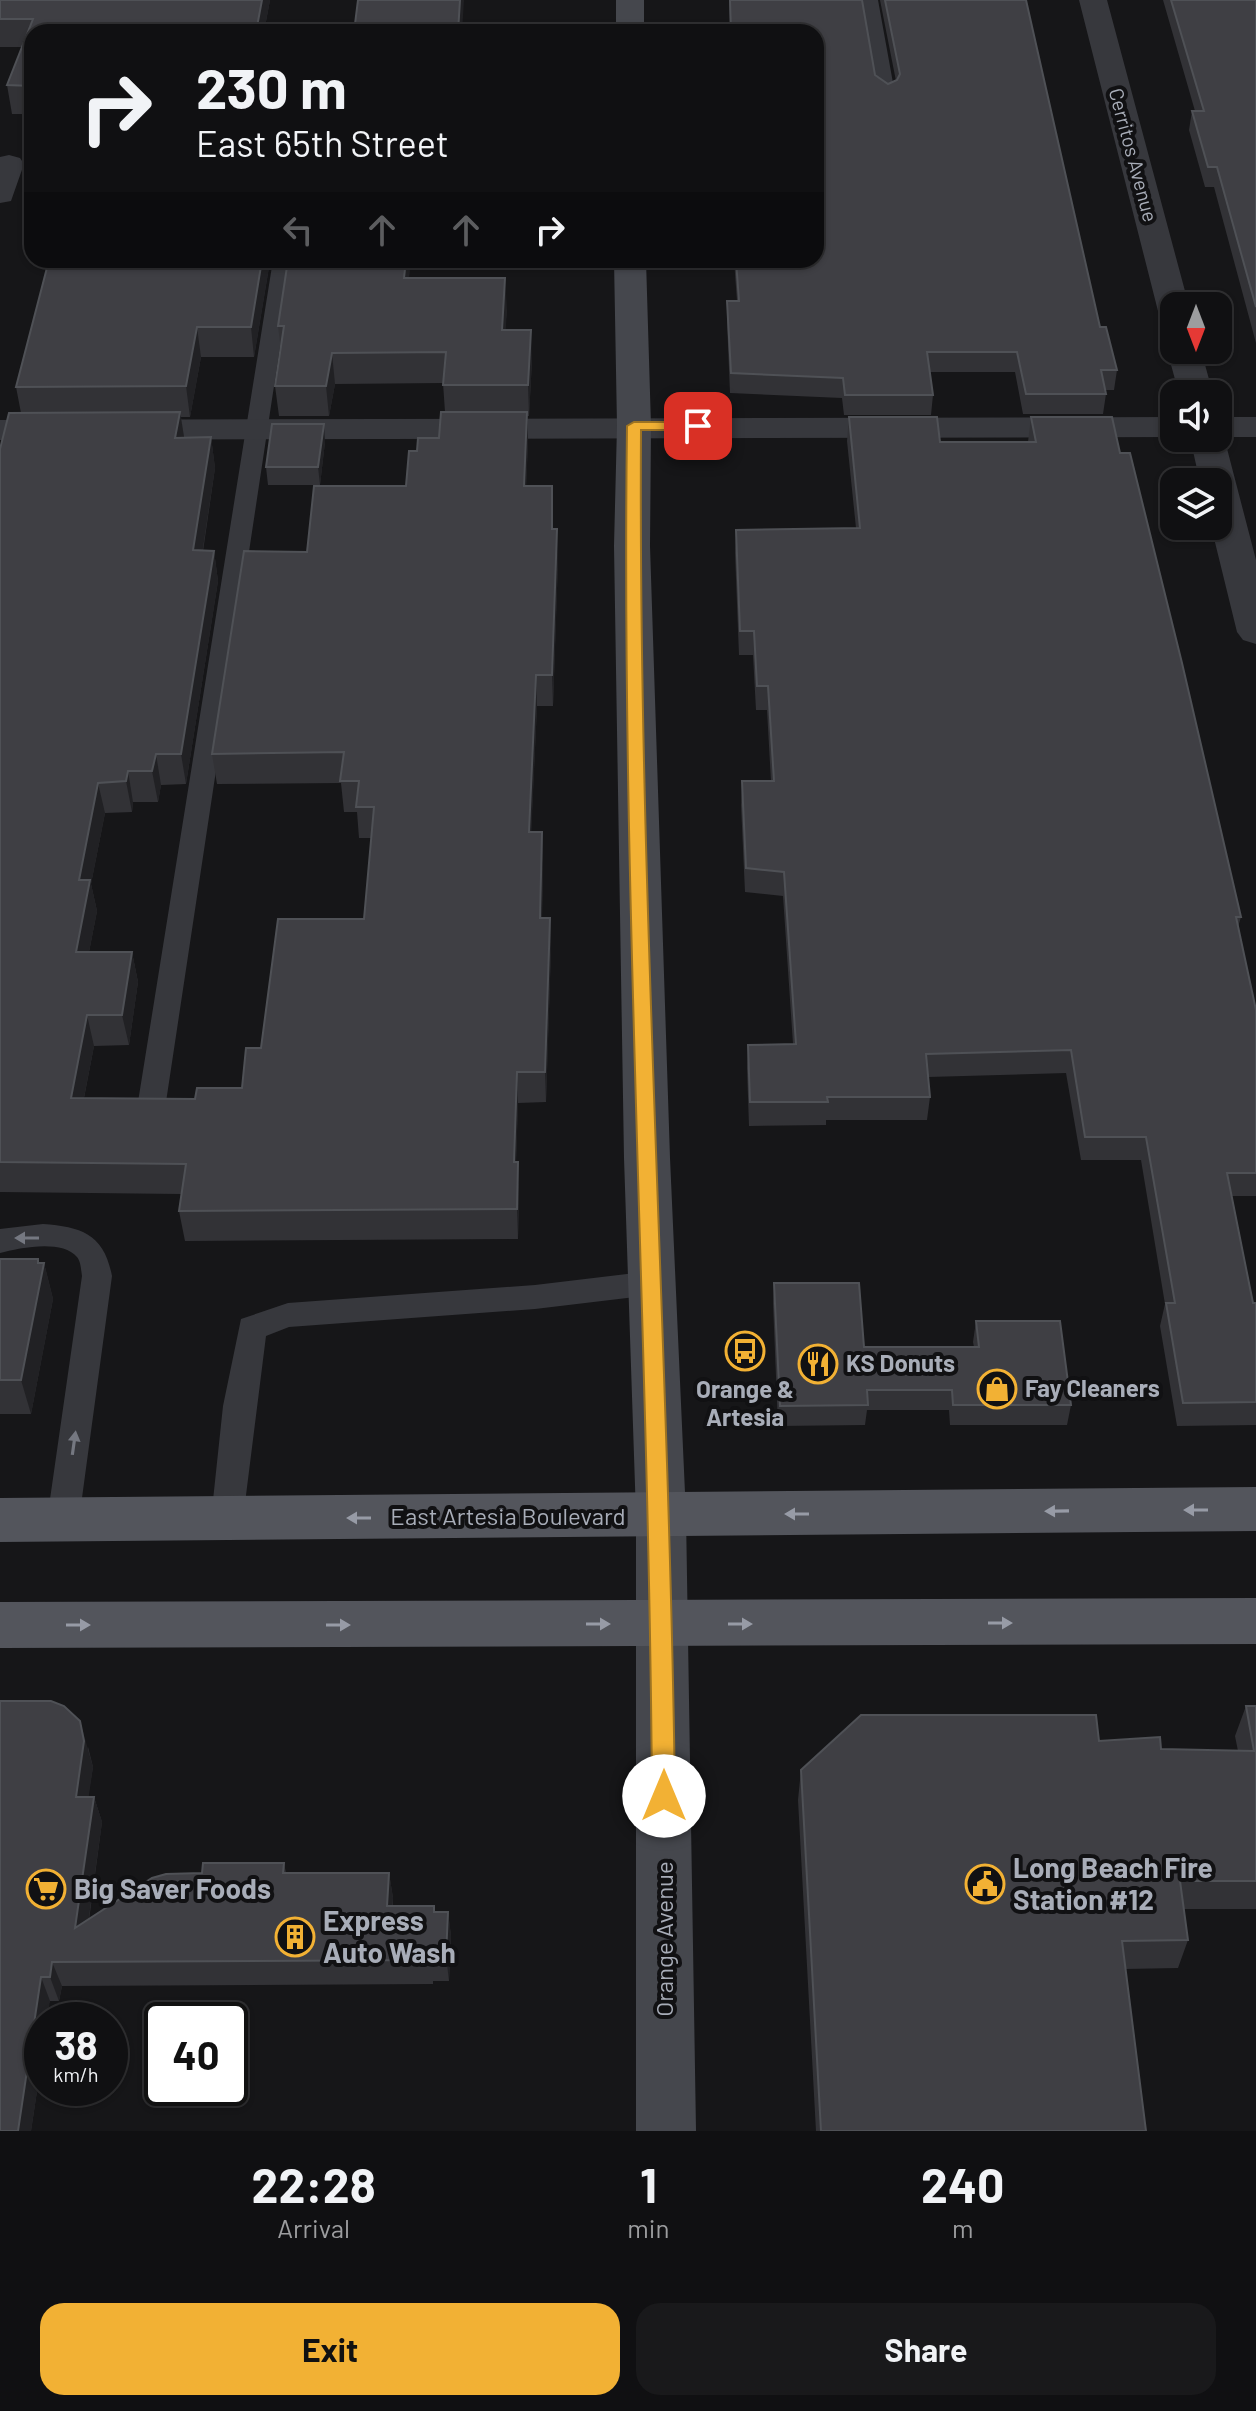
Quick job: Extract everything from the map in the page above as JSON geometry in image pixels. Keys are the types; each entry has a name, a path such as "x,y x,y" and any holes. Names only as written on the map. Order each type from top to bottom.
{"main road":[{"name":"East Artesia Boulevard","path":"0,1520 1256,1509"},
{"path":"0,1625 1256,1621"}],"street":[{"path":"630,0 630,24"},
{"name":"Cerritos Avenue","path":"1093,0 1169,292"},
{"path":"0,194 9,164"},
{"name":"Orange Avenue","path":"630,268 634,426 632,562 661,1515 666,2131"},
{"path":"0,430 1160,427"},
{"path":"1232,427 1256,427"},
{"path":"1211,452 1256,632"}],"lane":[{"path":"869,0 886,94"},
{"path":"152,1102 282,268"},
{"path":"0,1241 56,1238 85,1246 94,1260 97,1276 63,1520"},
{"path":"227,1519 239,1406 252,1328 288,1315 535,1297 652,1283"}],"building":[{"path":"0,0 262,0 258,24 31,24 33,19 0,19"},
{"path":"358,0 460,0 458,24 355,24"},
{"path":"730,0 862,0 875,75 888,84 897,80 900,74 885,0 1026,0 1100,327 1106,327 1117,370 1101,370 1106,394 1026,394 1017,352 927,352 933,395 845,395 843,378 731,373 727,301 739,301 737,268 824,268 824,24 731,24"},
{"path":"1171,0 1256,0 1256,307 1217,167 1208,167 1192,111 1204,111"},
{"path":"24,42 24,86 7,85"},
{"path":"47,268 261,268 251,327 197,327 186,386 16,387"},
{"path":"287,268 405,268 404,278 505,278 502,330 531,330 528,385 443,385 446,352 332,353 326,386 275,386 284,326 278,326"},
{"path":"180,412 175,438 211,437 193,550 214,551 181,754 156,754 152,771 128,771 126,781 98,783 79,880 90,880 76,952 132,952 122,1015 87,1015 71,1098 195,1099 197,1088 242,1088 246,1048 261,1048 278,919 364,919 374,807 356,807 359,781 340,781 344,752 212,754 244,551 307,552 314,486 406,486 409,451 417,451 418,438 439,438 441,412 527,412 524,486 552,486 552,529 557,529 552,675 536,675 529,832 542,832 540,918 550,918 545,1072 517,1072 514,1162 518,1162 517,1209 179,1211 186,1164 0,1162 0,449 9,413"},
{"path":"849,417 937,417 940,442 1036,442 1031,417 1112,417 1120,453 1130,453 1241,917 1236,917 1256,1010 1256,1173 1227,1173 1253,1303 1256,1303 1256,1402 1183,1403 1166,1303 1175,1303 1146,1137 1085,1137 1071,1050 926,1054 930,1097 827,1097 828,1102 750,1102 748,1045 796,1044 784,872 746,868 742,781 774,781 768,686 757,686 754,631 740,631 736,530 860,528"},
{"path":"272,424 324,424 318,467 266,467"},
{"path":"0,1259 38,1259 38,1263 44,1263 21,1380 0,1380"},
{"path":"774,1283 859,1283 864,1347 979,1347 976,1321 1060,1321 1071,1405 953,1405 952,1390 867,1390 868,1405 780,1406"},
{"path":"0,1701 51,1701 64,1706 80,1721 84,1741 76,1797 94,1797 75,1928 152,1878 166,1874 202,1873 203,1863 284,1863 283,1873 389,1873 387,1906 434,1906 434,1912 448,1912 446,1956 430,1956 430,1960 52,1962 50,1977 41,1977 37,2002 24,2002 24,2091 18,2131 0,2131"},
{"name":"Long Beach Fire Station #12","path":"1246,1706 1256,1706 1256,1881 1180,1881 1188,1940 1122,1941 1146,2131 821,2131 801,1770 861,1715 1096,1715 1099,1741 1160,1737 1161,1749 1254,1751"}],"place":[{"name":"Orange & Artesia","path":"745,1351"},
{"name":"KS Donuts","path":"818,1364"},
{"name":"Fay Cleaners","path":"997,1389"},
{"name":"Long Beach Fire Station #12","path":"985,1884"},
{"name":"Big Saver Foods","path":"46,1889"},
{"name":"Express Auto Wash","path":"295,1937"}],"route":[{"path":"664,1796 661,1515 647,1158 632,546 634,426 698,426"}]}
